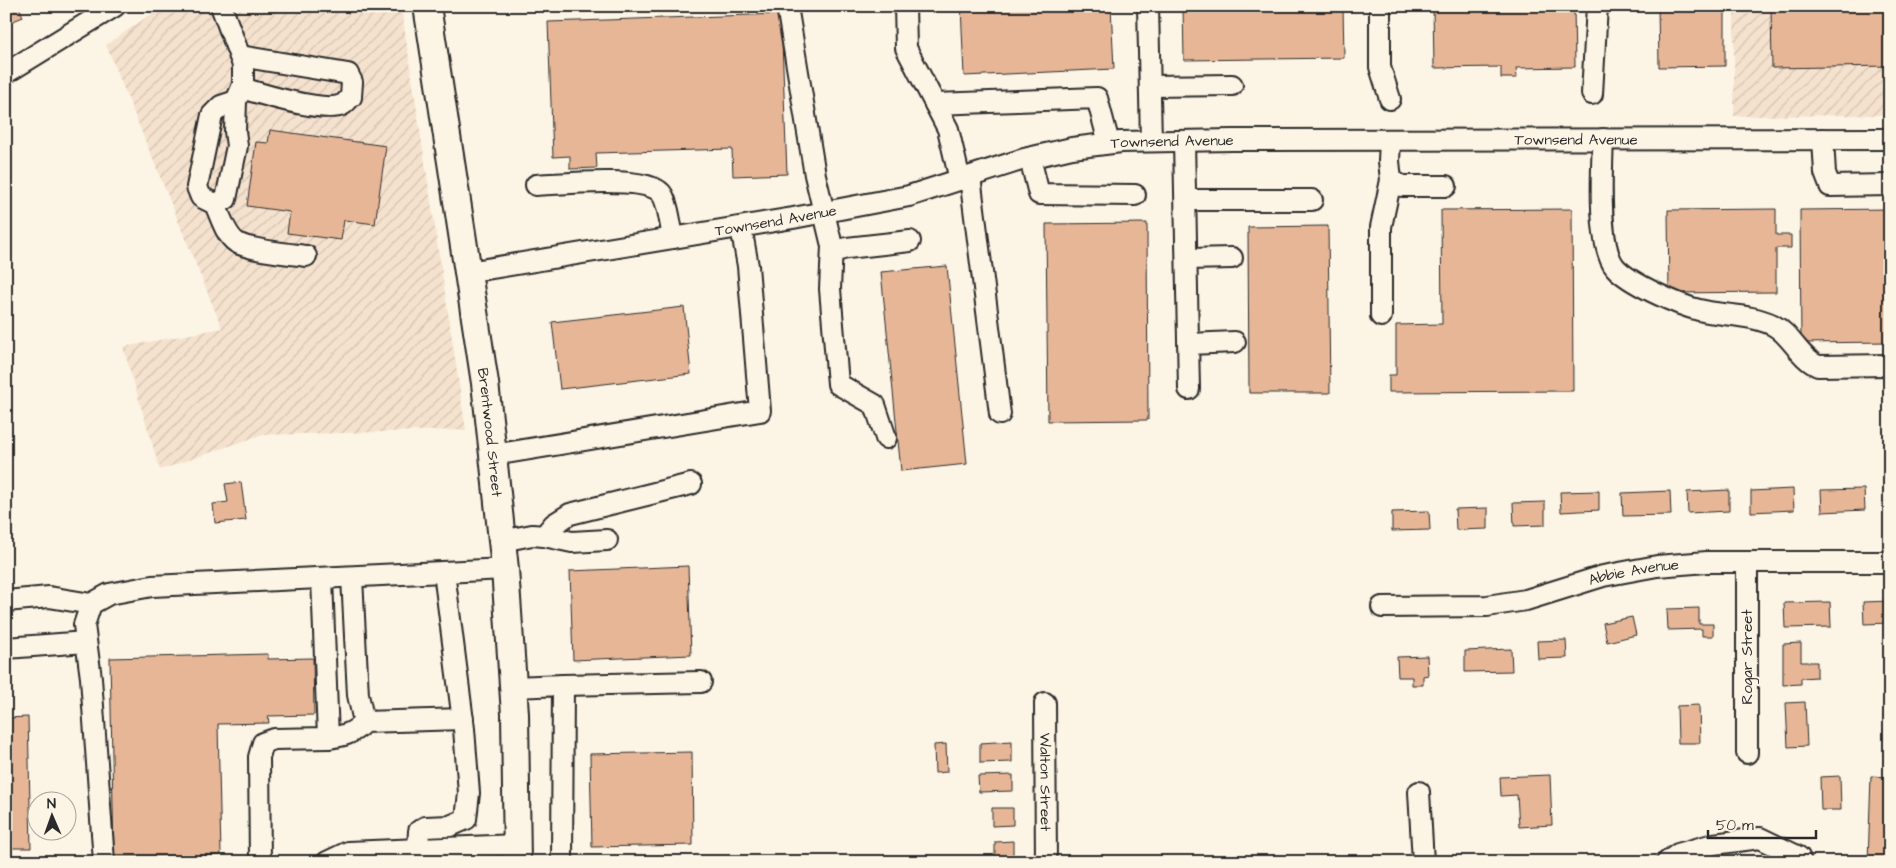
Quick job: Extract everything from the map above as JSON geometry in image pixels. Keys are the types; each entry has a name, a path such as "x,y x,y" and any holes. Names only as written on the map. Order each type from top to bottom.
{"main road":[{"name":"Brentwood Street","path":"427,6 485,383 493,455 505,569 513,687 517,854"}],"street":[{"path":"6,73 115,6"},
{"path":"215,204 226,199 235,163 237,146 235,131 243,65 221,6"},
{"path":"787,6 815,175 832,246 830,289 838,384 875,405 886,438"},
{"path":"905,6 906,48 948,129 965,178 1000,414"},
{"path":"1148,6 1151,141"},
{"path":"1380,6 1380,67 1390,99"},
{"path":"1592,94 1597,6"},
{"path":"240,56 348,74 352,82 351,97 342,105 327,107 239,94 221,106 212,115 197,187 202,197 215,204 224,226 235,242 249,247 306,256"},
{"path":"1150,86 1232,85"},
{"path":"935,104 1097,98 1109,143"},
{"path":"1603,139 1603,228 1608,252 1614,266 1632,280 1697,310 1744,317 1774,326 1811,363 1818,366 1890,365"},
{"name":"Townsend Avenue","path":"468,272 823,213 910,196 1030,158 1072,148 1109,143 1151,141 1603,139 1890,140"},
{"path":"1823,139 1825,173 1830,186 1890,185"},
{"path":"1381,316 1381,227 1392,180 1389,161 1390,140"},
{"path":"1184,141 1189,389"},
{"path":"1030,158 1039,194 1135,195"},
{"path":"1392,180 1402,186 1446,186"},
{"path":"536,186 614,181 654,188 663,195 673,238"},
{"path":"1186,200 1312,200"},
{"path":"493,455 760,411 748,266 741,227"},
{"path":"832,252 847,248 910,241"},
{"path":"1187,259 1232,258"},
{"path":"1188,344 1235,342"},
{"path":"544,536 554,524 570,514 691,484"},
{"path":"502,542 532,535 572,542 607,540"},
{"name":"Abbie Avenue","path":"1382,607 1487,606 1526,600 1602,576 1657,566 1707,562 1890,562"},
{"name":"Rogar Street","path":"1747,562 1747,753"},
{"path":"6,601 49,597 91,604 109,594 152,586 505,569"},
{"path":"417,855 419,831 425,827 450,826 466,819 469,793 463,719 444,572"},
{"path":"352,577 358,695 364,722"},
{"path":"322,578 328,738"},
{"path":"91,604 84,625 91,678 104,862"},
{"path":"6,648 86,642"},
{"path":"513,687 701,682"},
{"path":"562,862 563,686"},
{"name":"Walton Street","path":"1045,703 1046,862"},
{"path":"260,862 259,757 263,743 274,739 346,736 357,730 364,722 463,719"},
{"path":"1418,792 1423,862"},
{"path":"1667,862 1678,854 1714,844 1760,838 1799,858 1802,862"},
{"path":"327,862 348,852 417,855 517,854"}],"shaded area":[{"path":"163,6 401,6 466,430 261,435 160,470 123,347 222,328 106,45"},
{"path":"1734,6 1890,6 1890,115 1734,116"}],"building":[{"path":"6,6 19,6 23,17 6,24"},
{"path":"961,6 1111,6 1114,69 964,76"},
{"path":"1183,6 1343,6 1344,58 1184,60"},
{"path":"1433,6 1574,6 1575,67 1516,68 1517,78 1501,78 1501,67 1434,68"},
{"path":"1658,6 1725,6 1725,66 1659,67"},
{"path":"1771,6 1890,6 1890,66 1772,68"},
{"path":"781,14 787,174 733,176 732,149 596,153 597,168 570,169 570,156 553,157 548,22"},
{"path":"270,130 386,146 375,224 344,220 341,240 287,233 290,212 247,206 256,142 268,143"},
{"path":"1572,209 1573,391 1389,392 1389,375 1396,375 1396,325 1442,324 1441,210"},
{"path":"1776,209 1776,235 1791,235 1791,248 1776,248 1776,292 1669,293 1668,210"},
{"path":"1890,209 1890,342 1801,343 1800,210"},
{"path":"1147,223 1148,420 1048,421 1046,224"},
{"path":"1328,226 1330,393 1249,393 1248,227"},
{"path":"947,266 967,464 901,471 881,272"},
{"path":"684,307 691,374 560,389 552,322"},
{"path":"241,482 246,520 215,523 213,504 228,502 225,484"},
{"path":"1793,489 1794,510 1751,512 1751,491"},
{"path":"1864,489 1865,510 1822,512 1821,490"},
{"path":"1729,490 1729,511 1688,513 1687,492"},
{"path":"1599,491 1599,510 1561,512 1560,492"},
{"path":"1670,491 1671,515 1623,516 1622,493"},
{"path":"1545,502 1545,525 1514,526 1513,503"},
{"path":"1488,508 1488,529 1456,530 1455,509"},
{"path":"1429,511 1430,530 1392,531 1392,512"},
{"path":"688,566 691,655 573,660 570,571"},
{"path":"1890,601 1890,623 1864,624 1863,602"},
{"path":"1830,602 1831,627 1785,628 1784,603"},
{"path":"1699,608 1699,624 1713,624 1713,636 1702,636 1702,629 1668,630 1667,609"},
{"path":"1632,617 1636,635 1607,642 1603,623"},
{"path":"1566,640 1567,658 1538,659 1537,641"},
{"path":"1801,643 1801,662 1817,662 1817,677 1801,678 1801,684 1783,685 1783,644"},
{"path":"1511,649 1512,671 1465,672 1465,651"},
{"path":"268,654 268,659 313,658 314,715 268,716 269,723 218,724 221,855 114,857 110,658"},
{"path":"1427,656 1428,675 1423,676 1423,685 1412,685 1412,677 1398,677 1397,657"},
{"path":"1805,702 1807,746 1788,747 1786,703"},
{"path":"1699,705 1700,743 1678,743 1677,706"},
{"path":"28,717 30,790 28,790 28,840 31,840 31,848 6,848 6,718"},
{"path":"1012,741 1012,762 980,763 980,743"},
{"path":"946,744 947,772 935,773 934,745"},
{"path":"692,752 693,845 592,847 590,754"},
{"path":"1013,775 1013,791 979,792 978,776"},
{"path":"1550,775 1552,825 1519,827 1517,795 1501,796 1500,777"},
{"path":"1840,776 1841,810 1821,810 1820,777"},
{"path":"1871,776 1890,777 1890,862 1868,862"},
{"path":"992,808 1013,808 1013,825 992,826"},
{"path":"1013,841 1013,861 995,862 995,842"},
{"path":"1518,857 1519,862 1469,862 1469,860"}]}
